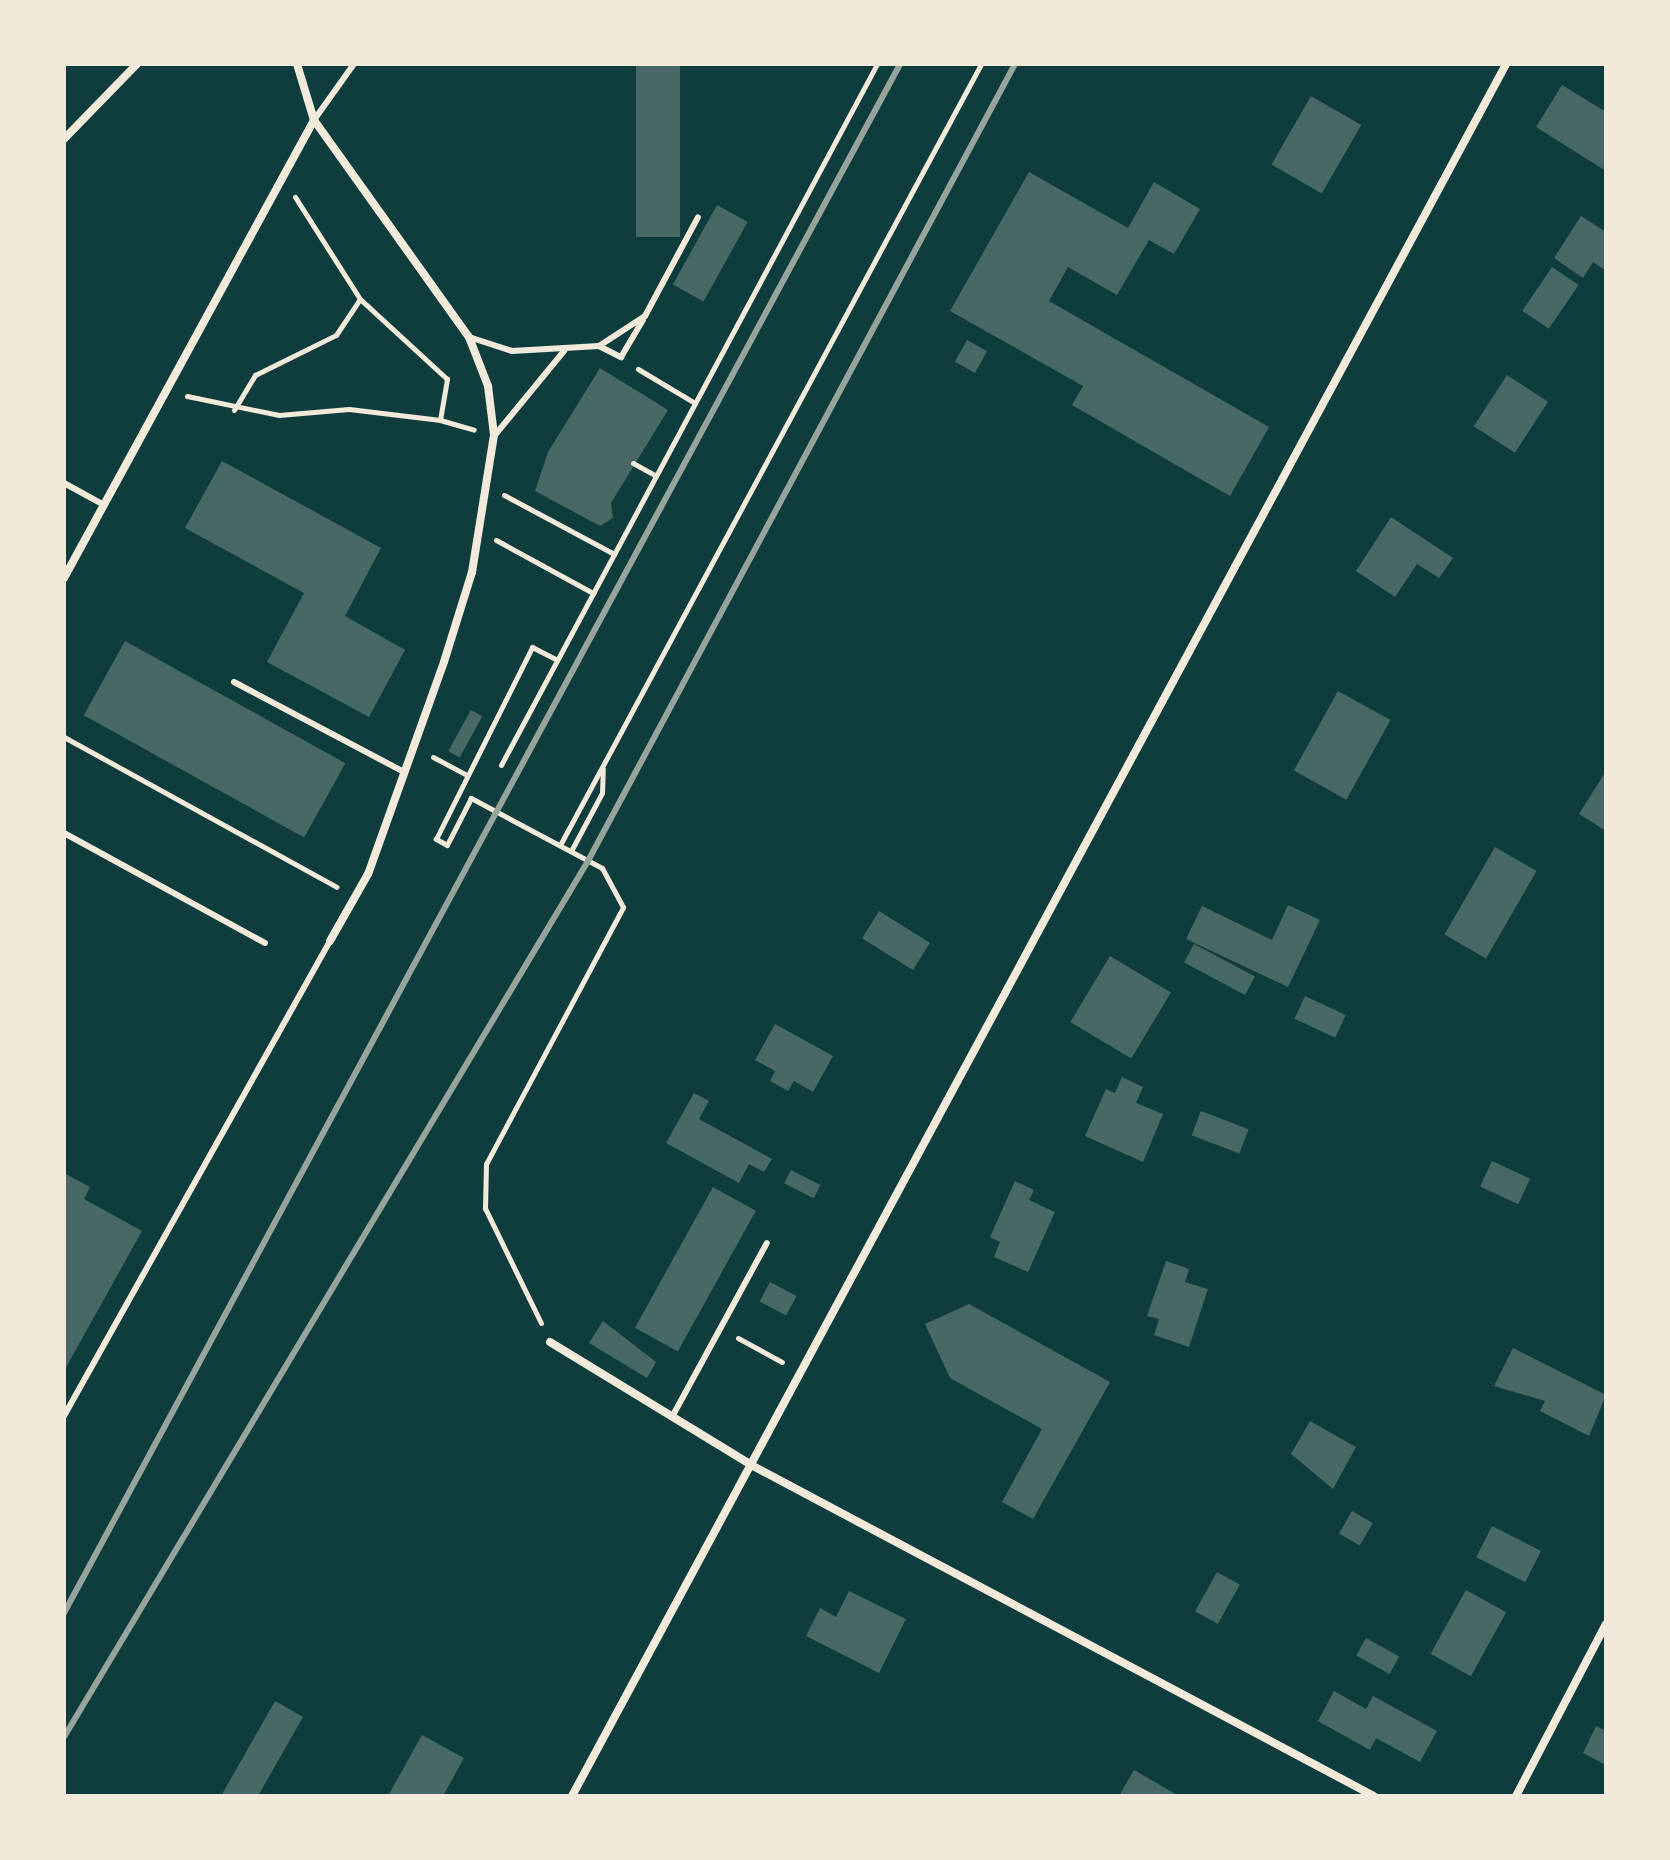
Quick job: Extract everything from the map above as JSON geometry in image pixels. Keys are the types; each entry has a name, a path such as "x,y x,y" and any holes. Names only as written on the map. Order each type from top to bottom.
{"street":[{"path":"64,139 137,64"},
{"path":"297,64 314,120 469,337 488,386 494,435 489,487 480,532 444,662 355,897 330,941"},
{"path":"572,1796 753,1466 1506,64"},
{"path":"64,578 314,120"},
{"path":"550,1342 753,1466 1374,1796"},
{"path":"1516,1796 1606,1624"}],"lane":[{"path":"314,120 354,64"},
{"path":"599,346 621,357 698,217"},
{"path":"469,337 512,351 564,351 599,346 645,316"},
{"path":"494,435 564,351"},
{"path":"64,483 104,505"},
{"path":"234,682 402,771"},
{"path":"64,833 265,943"},
{"path":"64,1416 330,941"},
{"path":"672,1417 767,1243"}],"path":[{"path":"501,765 877,64"},
{"path":"560,845 981,64"},
{"path":"281,181 321,229 360,299 447,379 440,420"},
{"path":"234,410 255,375 336,335 360,299"},
{"path":"621,357 695,403"},
{"path":"166,391 234,410 279,415 349,409 440,420 494,435"},
{"path":"633,463 656,476"},
{"path":"489,487 614,554"},
{"path":"480,532 593,593"},
{"path":"550,1342 485,1208 486,1164 623,907 602,868 471,798 447,845 436,839 532,647 557,660"},
{"path":"64,737 355,897"},
{"path":"411,745 467,775"},
{"path":"571,852 602,793 603,768"},
{"path":"721,1328 802,1373"}],"building":[{"path":"636,64 680,64 680,237 636,237"},
{"path":"1562,85 1606,112 1606,171 1536,127"},
{"path":"1311,96 1361,125 1322,193 1272,164"},
{"path":"1029,172 1128,228 1154,182 1200,209 1174,254 1149,240 1117,295 1068,267 1049,301 1269,427 1230,496 1072,405 1083,386 950,311"},
{"path":"717,205 748,222 703,302 673,285"},
{"path":"1581,216 1606,232 1606,271 1593,262 1583,278 1554,258"},
{"path":"1552,267 1579,285 1549,329 1522,311"},
{"path":"967,340 987,351 975,373 955,362"},
{"path":"600,368 668,410 611,503 613,518 600,526 535,491 548,452"},
{"path":"1507,375 1548,402 1515,453 1474,426"},
{"path":"222,461 381,548 345,616 405,650 369,717 267,662 304,593 185,528"},
{"path":"1391,517 1453,558 1439,578 1417,564 1395,597 1356,571"},
{"path":"125,641 345,763 304,838 84,715"},
{"path":"1338,691 1390,720 1346,800 1294,771"},
{"path":"471,710 482,716 460,757 448,751"},
{"path":"1606,771 1606,831 1579,814"},
{"path":"1495,847 1537,871 1486,958 1444,934"},
{"path":"1288,905 1320,920 1288,987 1186,939 1202,906 1272,940"},
{"path":"879,911 930,943 913,970 862,938"},
{"path":"1194,944 1255,976 1245,995 1184,963"},
{"path":"1110,956 1171,993 1131,1059 1070,1022"},
{"path":"1305,996 1346,1015 1335,1038 1294,1019"},
{"path":"775,1024 833,1056 813,1092 794,1081 788,1091 770,1081 775,1071 755,1060"},
{"path":"1122,1077 1143,1087 1136,1103 1163,1114 1143,1162 1085,1136 1106,1089 1115,1093"},
{"path":"694,1093 709,1101 699,1119 772,1159 764,1172 749,1164 739,1183 666,1143"},
{"path":"1201,1111 1249,1129 1239,1154 1192,1135"},
{"path":"1492,1161 1530,1179 1518,1204 1480,1186"},
{"path":"791,1170 820,1185 814,1198 784,1183"},
{"path":"64,1173 90,1187 84,1199 142,1231 64,1371"},
{"path":"1015,1181 1034,1190 1029,1200 1055,1212 1028,1272 994,1257 1000,1242 990,1237"},
{"path":"713,1187 756,1211 678,1352 635,1328"},
{"path":"1166,1261 1189,1269 1185,1282 1208,1289 1189,1347 1154,1335 1159,1319 1147,1316"},
{"path":"770,1282 796,1296 786,1316 760,1301"},
{"path":"969,1304 1110,1382 1033,1519 1002,1502 1042,1429 950,1378 925,1324"},
{"path":"603,1321 656,1362 647,1378 589,1343"},
{"path":"1513,1348 1606,1395 1589,1436 1540,1411 1545,1401 1494,1386"},
{"path":"1310,1421 1356,1447 1333,1489 1291,1454"},
{"path":"1352,1511 1373,1523 1360,1546 1339,1534"},
{"path":"1492,1526 1541,1551 1525,1582 1476,1557"},
{"path":"1217,1572 1240,1585 1218,1624 1195,1611"},
{"path":"1466,1590 1506,1612 1471,1676 1431,1654"},
{"path":"849,1591 906,1619 879,1673 806,1636 820,1608 836,1617"},
{"path":"1366,1638 1399,1656 1390,1674 1356,1655"},
{"path":"1334,1691 1366,1709 1373,1696 1437,1731 1420,1762 1376,1738 1370,1750 1318,1721"},
{"path":"275,1701 303,1717 258,1796 221,1796"},
{"path":"1596,1726 1606,1731 1606,1765 1583,1753"},
{"path":"422,1735 464,1758 443,1796 388,1796"},
{"path":"1134,1770 1179,1796 1119,1796"}],"railway":[{"path":"64,1613 900,64"},
{"path":"64,1737 588,861 1015,64"}]}
